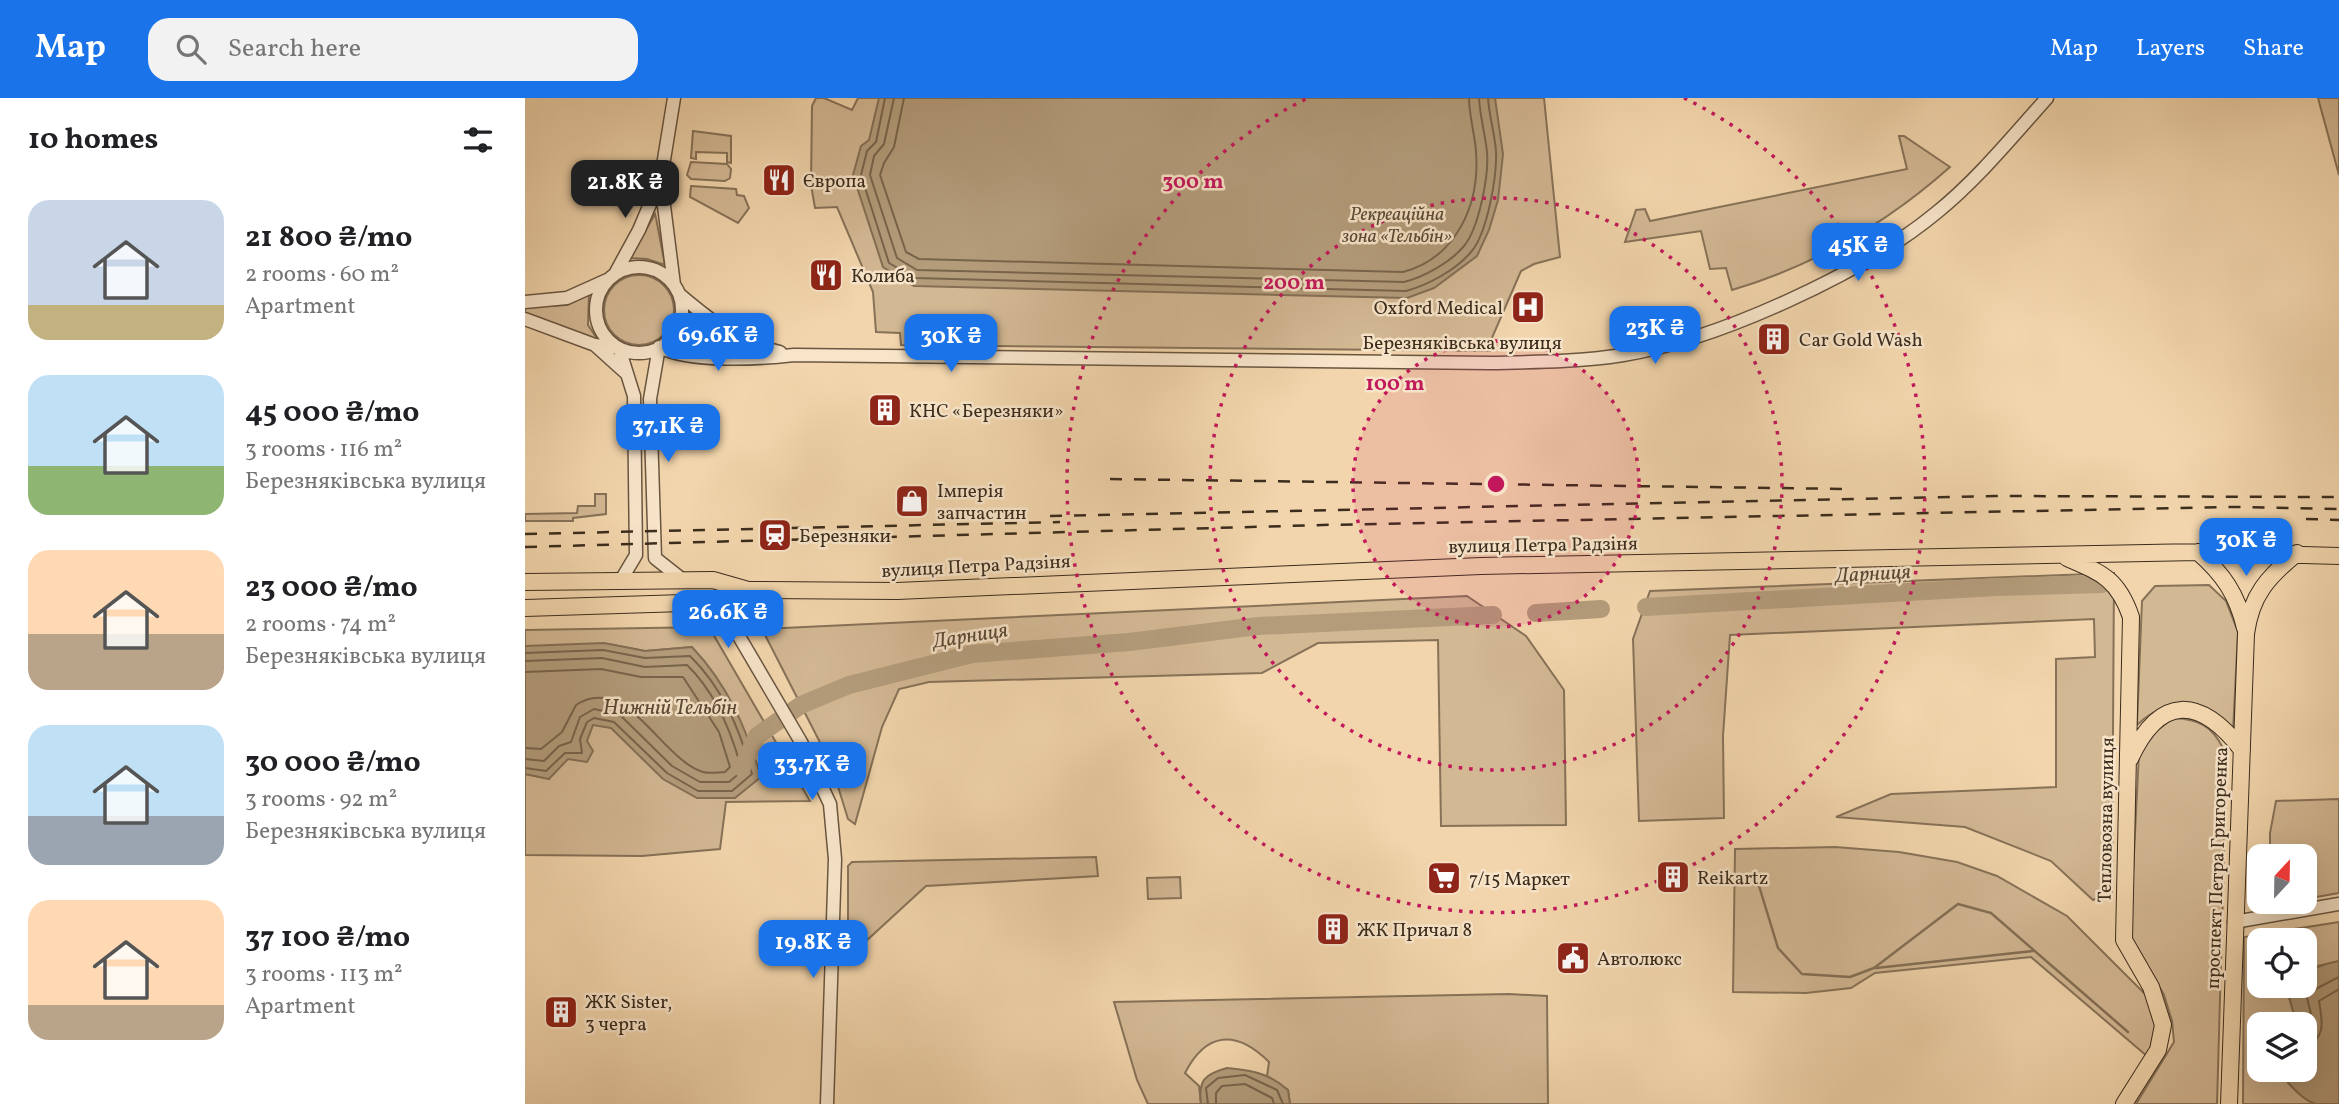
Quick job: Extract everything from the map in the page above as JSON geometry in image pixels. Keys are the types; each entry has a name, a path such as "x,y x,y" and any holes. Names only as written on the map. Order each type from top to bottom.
{"main road":[{"name":"вулиця Петра Радзіня","path":"525,582 713,580 748,590 898,591 1481,566 2198,552 2339,556"},
{"name":"проспект Петра Григоренка","path":"2198,552 2224,575 2238,604 2246,634"},
{"name":"проспект Петра Григоренка","path":"2229,1104 2246,634 2256,594 2267,578 2297,553"},
{"name":"Тепловозна вулиця","path":"2060,555 2102,573 2114,583 2131,617 2124,940 2151,987 2163,1025 2158,1050 2124,1104"},
{"name":"вулиця Петра Радзіня","path":"525,608 715,603 748,590"},
{"path":"2127,764 2141,735 2153,721 2171,711 2205,715 2222,726 2242,750"}],"street":[{"path":"621,580 636,555 634,400 631,381 619,348 606,338 597,319 597,298 639,230 661,178 674,98"},
{"name":"Березняківська вулиця","path":"659,347 678,355 765,357 794,355 1490,363 1593,360 1648,351 1707,332 1795,297 1884,250 1936,213 2047,98"},
{"path":"525,319 595,345 639,352 659,347 673,335 680,322 661,178"},
{"path":"525,302 566,298 632,267 647,267 660,272 676,290"},
{"name":"Березняківська вулиця","path":"676,290 725,331 760,347 794,355"},
{"path":"595,345 619,365 631,381"},
{"path":"659,347 651,387 655,558 684,581"},
{"path":"651,387 664,364 678,355"},
{"path":"715,603 801,742 821,780 834,825 827,1104"},
{"path":"2234,922 2339,904"}],"green space":[{"name":"Рекреаційна зона «Тельбін»","path":"816,98 824,98 852,110 858,98 1544,98 1560,257 1534,264 1521,271 1491,340 1491,351 901,345 900,333 876,332 873,292 837,207 815,208 811,185 812,106"},
{"path":"2318,98 2339,98 2339,175"},
{"path":"693,131 731,136 731,163 727,162 727,153 696,152 696,159 691,158"},
{"path":"1899,136 1904,136 1950,167 1875,224 1791,269 1732,290 1726,268 1710,269 1701,231 1625,242 1636,210 1645,209 1650,221 1907,169"},
{"path":"691,162 727,164 731,169 730,178 725,181 691,179 687,175"},
{"path":"691,186 736,189 737,195 744,196 749,208 738,223 690,197"},
{"path":"655,214 665,265 647,259 630,258"},
{"path":"639,275 664,285 674,310 664,335 639,345 614,335 604,310 614,285"},
{"path":"589,294 588,325 598,340 525,314 525,307 567,305"},
{"path":"690,310 720,334 761,354 683,351 678,348"},
{"path":"595,494 606,494 606,514 573,518 573,521 525,521 525,514 577,513 578,506 595,506"},
{"path":"2114,573 2112,892 2093,900 2051,861 1965,827 1836,817 1891,794 2056,787 2056,659 2095,657 2094,619 1730,635 1723,736 1724,818 1639,821 1633,639 1650,591"},
{"path":"2209,585 2226,601 2238,632 2233,731 2211,711 2190,703 2170,705 2152,713 2137,725 2142,601 2155,586"},
{"path":"1467,596 1526,636 1564,690 1566,825 1441,826 1438,640 1318,643 1262,673 929,682 899,689 882,727 855,824 848,819 831,764 762,629"},
{"path":"709,627 810,801 726,802 720,849 642,856 525,855 525,774 549,779 525,702 525,630","holes":["608,644 645,651 692,647 728,733"]},
{"path":"2174,718 2203,725 2214,734 2223,748 2224,857 2217,1104 2136,1104 2174,1042 2172,1021 2164,995 2130,935 2139,752 2144,739"},
{"path":"2339,799 2339,893 2317,897 2317,844 2270,844 2276,801"},
{"path":"1835,847 1899,852 1957,862 1997,876 2067,916 2147,996 2157,1024 2148,1057 2031,957 1875,973 1851,988 1806,993 1733,992 1735,849"},
{"path":"1096,857 1098,876 926,886 853,953 848,954 848,866 852,862"},
{"path":"1180,877 1181,898 1148,899 1147,878"},
{"path":"2339,922 2339,961 2317,967 2317,928 2301,928"},
{"path":"2244,937 2247,937 2247,998 2289,998 2293,1012 2247,1012 2247,1082 2288,1082 2314,1104 2243,1104"},
{"path":"1509,994 1547,996 1548,1104 1290,1104 1288,1090 1267,1076 1269,1062 1245,1044 1223,1040 1202,1049 1185,1073 1199,1086 1201,1104 1148,1104 1137,1080 1114,1002"}],"water":[{"name":"Рекреаційна зона «Тельбін»","path":"879,98 1495,98 1503,154 1498,200 1489,230 1477,256 1434,288 1407,298 914,286 883,267 853,175 861,146 869,140"},
{"name":"Нижній Тельбін","path":"604,643 645,651 692,647 726,692 749,741 761,777 735,798 697,798 663,779 611,728 593,725 587,741 593,751 587,762 568,759 549,779 525,774 525,646"},
{"path":"2339,961 2339,1104 2316,1104 2306,1099 2288,1082 2317,1082 2317,1012 2293,1012 2289,998 2317,998 2317,968"},
{"path":"1227,1068 1273,1079 1288,1090 1290,1104 1201,1104 1204,1080"}],"waterway":[{"name":"Дарниця","path":"1646,607 1996,587 2102,584"},
{"name":"Дарниця","path":"1536,613 1601,609"},
{"name":"Дарниця","path":"742,768 757,736 801,705 849,685 972,654 1129,642 1258,626 1493,615"},
{"path":"1756,876 1778,948 1802,974 1850,977 1874,968 1958,904 1991,913 2128,1032"},
{"path":"1876,968 2033,951"}],"railway":[{"path":"1110,479 1850,489"},
{"path":"1050,516 1996,496 2339,497"},
{"path":"525,547 1322,525 2234,507 2339,509"},
{"path":"2306,519 2339,520"},
{"path":"525,534 1060,522"}],"place":[{"name":"Європа","path":"779,180"},
{"name":"Колиба","path":"826,275"},
{"name":"Oxford Medical","path":"1528,307"},
{"name":"Car Gold Wash","path":"1774,339"},
{"name":"КНС «Березняки»","path":"885,410"},
{"name":"Імперія запчастин","path":"912,501"},
{"name":"Березняки","path":"775,535"},
{"name":"Reikartz","path":"1673,877"},
{"name":"7/15 Маркет","path":"1444,878"},
{"name":"ЖК Причал 8","path":"1333,929"},
{"name":"Автолюкс","path":"1573,958"},
{"name":"ЖК Sister, 3 черга","path":"561,1012"}]}
